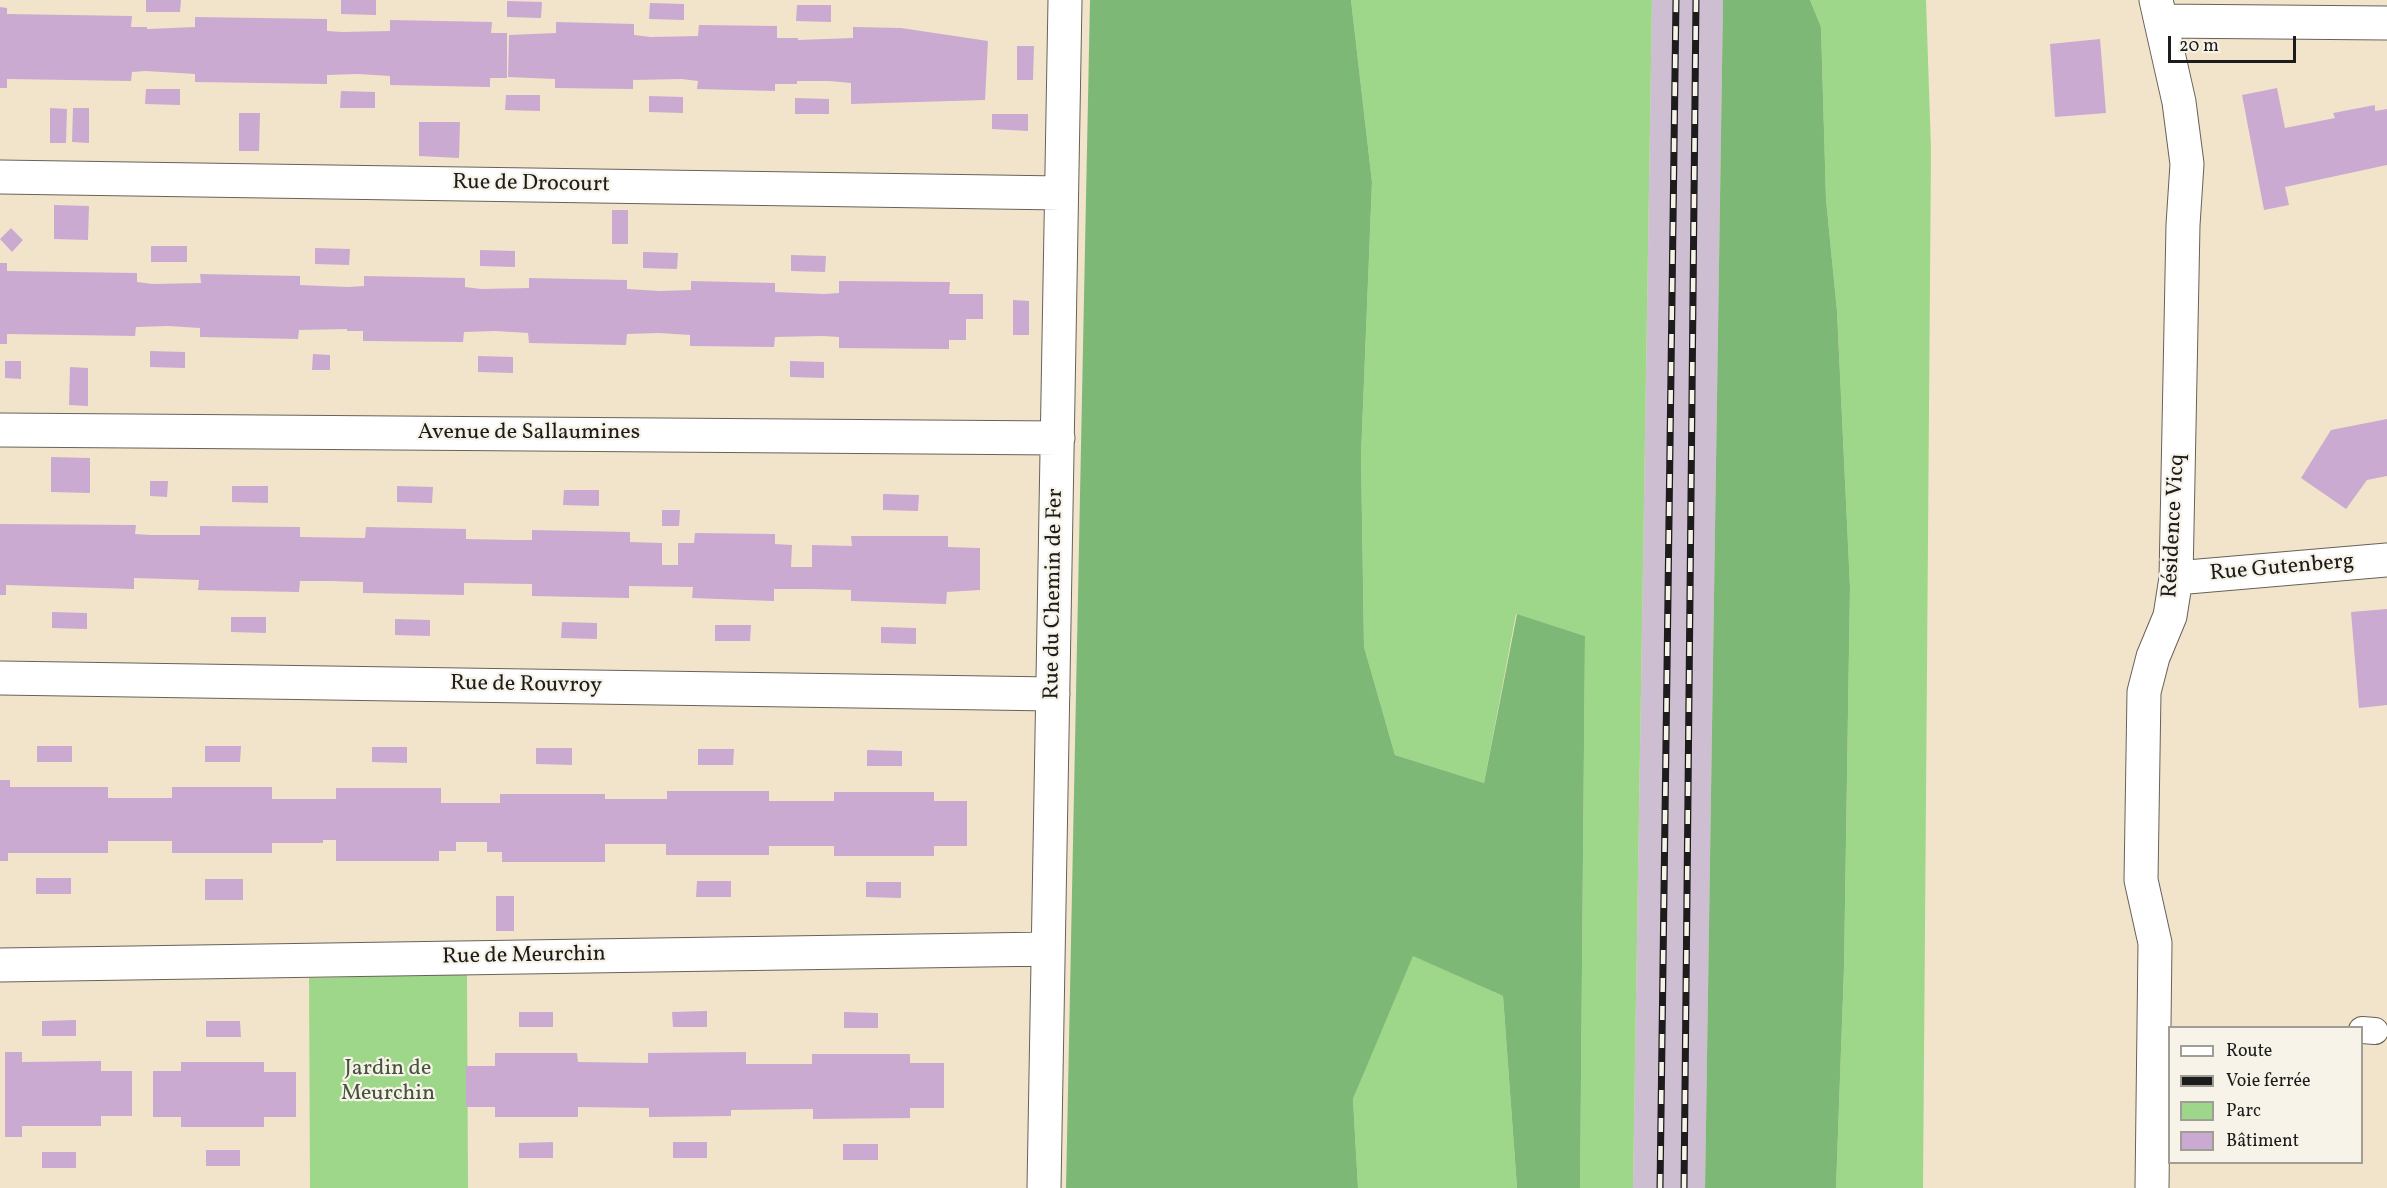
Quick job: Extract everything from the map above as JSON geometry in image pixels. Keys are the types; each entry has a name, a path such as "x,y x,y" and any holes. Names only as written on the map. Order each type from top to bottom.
{"street":[{"name":"Rue du Chemin de Fer","path":"1044,1188 1065,0"},
{"path":"2159,11 2387,22"},
{"name":"Résidence Vicq","path":"2152,1188 2162,1028 2156,943 2141,880 2144,692 2153,657 2170,616 2176,578 2183,225 2187,164 2179,102 2159,11"},
{"name":"Rue de Drocourt","path":"0,177 1061,193"},
{"name":"Avenue de Sallaumines","path":"0,430 1058,438"},
{"name":"Rue Gutenberg","path":"2176,578 2387,560"},
{"name":"Rue de Rouvroy","path":"0,678 1053,694"},
{"name":"Rue de Meurchin","path":"0,965 1048,949"}],"shaded area":[{"path":"1652,0 1723,0 1705,1188 1633,1188"}],"green space":[{"path":"1090,0 1351,0 1372,182 1361,456 1364,647 1395,755 1484,783 1517,614 1585,636 1580,1188 1517,1188 1503,996 1413,956 1353,1099 1358,1188 1066,1188"},
{"path":"1351,0 1652,0 1633,1188 1580,1188 1585,636 1516,614 1484,783 1395,755 1364,647 1361,456 1372,182"},
{"path":"1723,0 1810,0 1821,27 1826,199 1837,311 1850,587 1844,968 1836,1188 1705,1188"},
{"path":"1810,0 1926,0 1931,149 1923,1188 1836,1188 1844,968 1850,587 1837,311 1826,199 1821,27"},
{"path":"1412,955 1503,996 1517,1188 1358,1188 1353,1099"},
{"name":"Jardin de Meurchin","path":"467,974 468,1188 310,1188 309,978"}],"building":[{"path":"146,0 181,0 180,12 146,12"},
{"path":"341,0 376,0 376,15 341,14"},
{"path":"507,1 542,2 541,18 507,17"},
{"path":"650,3 684,4 684,20 649,19"},
{"path":"797,5 831,5 831,22 796,21"},
{"path":"0,7 7,8 7,14 132,16 131,27 147,27 147,29 195,27 195,17 327,19 327,31 342,32 390,31 390,20 492,22 491,33 507,33 507,78 490,78 490,87 390,85 390,76 358,74 327,75 327,84 195,82 195,74 146,71 132,72 131,81 7,79 7,88 0,88"},
{"path":"556,22 634,24 634,35 651,37 698,36 699,25 777,26 777,38 798,38 798,40 853,38 853,27 901,28 988,41 985,100 851,104 851,83 829,81 775,84 775,91 697,89 698,81 682,79 633,80 633,89 555,88 555,79 508,77 509,35 556,33"},
{"path":"2100,39 2106,113 2055,117 2050,44"},
{"path":"1017,46 1034,46 1033,80 1017,80"},
{"path":"2277,88 2285,128 2335,118 2333,113 2375,105 2375,111 2387,109 2387,165 2285,187 2289,205 2264,210 2242,95"},
{"path":"146,89 180,89 180,105 145,104"},
{"path":"341,91 375,92 375,108 340,108"},
{"path":"506,95 540,95 540,111 505,110"},
{"path":"649,96 683,97 683,113 649,112"},
{"path":"795,98 829,99 829,114 795,114"},
{"path":"50,108 67,109 66,143 50,143"},
{"path":"73,108 89,108 89,143 72,142"},
{"path":"239,113 260,113 259,151 239,151"},
{"path":"992,114 1028,114 1028,131 992,129"},
{"path":"419,122 460,122 459,158 419,156"},
{"path":"54,205 89,206 88,240 54,239"},
{"path":"612,210 628,210 628,244 612,244"},
{"path":"11,228 23,240 12,252 0,239"},
{"path":"151,246 187,246 187,262 151,262"},
{"path":"315,248 350,249 349,265 315,264"},
{"path":"480,250 515,251 515,267 480,266"},
{"path":"643,252 678,253 677,269 643,268"},
{"path":"791,255 826,256 825,272 791,271"},
{"path":"0,263 7,263 7,271 137,273 137,282 153,284 201,283 200,274 300,276 300,285 348,287 364,286 364,276 465,278 465,287 481,289 529,288 529,278 627,280 627,289 660,291 691,290 691,281 775,283 775,292 824,294 839,293 839,281 950,282 949,294 983,294 983,319 966,319 966,340 949,340 949,349 839,348 839,337 823,336 775,337 774,347 690,346 690,335 659,333 627,334 626,345 529,343 528,333 496,331 464,332 463,342 363,341 363,331 347,331 347,329 299,330 298,339 200,337 200,328 168,326 136,327 135,336 7,334 7,344 0,344"},
{"path":"1013,300 1029,301 1029,335 1013,335"},
{"path":"150,351 185,352 185,368 150,367"},
{"path":"313,354 330,355 330,370 312,370"},
{"path":"478,356 513,357 513,373 478,372"},
{"path":"5,361 21,361 21,379 5,378"},
{"path":"790,361 824,362 824,378 790,377"},
{"path":"70,367 88,368 88,406 69,405"},
{"path":"2387,419 2387,476 2367,480 2346,509 2301,478 2331,430"},
{"path":"51,457 90,458 90,493 51,492"},
{"path":"150,481 168,481 167,497 150,496"},
{"path":"232,486 268,486 268,503 232,502"},
{"path":"397,486 433,487 432,503 397,502"},
{"path":"564,490 599,490 599,506 563,505"},
{"path":"883,494 919,495 918,511 883,510"},
{"path":"662,510 680,510 679,526 662,526"},
{"path":"0,524 136,525 135,534 151,535 200,535 200,526 300,527 300,537 365,538 366,527 466,529 466,539 515,540 532,540 532,530 630,532 630,542 662,543 662,565 678,565 678,543 694,543 695,533 775,534 775,544 792,545 791,567 812,567 812,545 852,546 851,536 948,536 948,547 980,548 980,590 947,592 946,604 851,601 851,590 774,589 774,601 692,598 693,587 629,586 629,598 532,596 532,584 464,583 464,595 363,593 363,582 331,581 300,581 299,592 198,590 199,580 134,578 134,589 6,585 6,595 0,595"},
{"path":"2387,609 2387,705 2359,708 2351,612"},
{"path":"52,612 87,613 87,629 52,628"},
{"path":"231,617 266,617 266,633 231,632"},
{"path":"395,619 430,620 430,636 395,635"},
{"path":"562,622 597,623 597,639 561,638"},
{"path":"715,625 751,625 750,641 715,641"},
{"path":"881,627 916,628 916,644 881,643"},
{"path":"37,746 72,746 72,762 37,762"},
{"path":"205,746 241,746 240,762 205,762"},
{"path":"372,747 407,747 407,763 372,762"},
{"path":"536,748 572,748 572,765 536,764"},
{"path":"698,749 734,749 733,765 698,765"},
{"path":"867,750 902,751 902,766 867,766"},
{"path":"0,780 10,780 10,787 108,787 108,798 172,798 172,787 272,787 272,799 336,799 336,788 441,788 441,803 500,803 500,794 605,794 605,799 667,799 667,791 769,791 769,801 834,801 834,792 934,792 934,801 967,801 967,846 934,846 934,856 834,856 834,846 769,846 769,855 666,855 666,844 605,844 605,862 502,862 502,852 487,852 487,842 456,842 456,851 439,851 439,861 336,861 336,840 323,840 323,843 272,843 272,853 172,853 172,841 108,841 108,853 8,853 8,861 0,861"},
{"path":"36,878 71,878 71,894 36,894"},
{"path":"205,879 243,879 243,900 205,900"},
{"path":"697,881 731,881 731,897 696,897"},
{"path":"866,882 901,882 901,898 866,897"},
{"path":"496,896 514,896 514,931 496,931"},
{"path":"707,1011 707,1027 673,1027 672,1012"},
{"path":"519,1012 553,1012 553,1027 519,1027"},
{"path":"844,1012 878,1013 878,1028 844,1028"},
{"path":"76,1020 76,1036 42,1036 42,1021"},
{"path":"206,1021 240,1021 241,1037 206,1037"},
{"path":"5,1052 22,1052 22,1062 101,1061 101,1071 132,1071 132,1116 101,1116 101,1126 22,1126 22,1137 5,1137"},
{"path":"746,1052 746,1064 812,1064 812,1054 910,1054 910,1063 944,1063 944,1108 910,1108 910,1118 813,1119 813,1109 731,1110 731,1116 649,1117 649,1108 578,1107 578,1117 495,1117 495,1107 466,1107 466,1066 495,1066 495,1053 577,1053 578,1062 648,1063 648,1053"},
{"path":"181,1062 264,1062 264,1072 296,1072 296,1117 264,1117 264,1127 181,1127 181,1117 153,1117 153,1071 181,1071"},
{"path":"553,1142 553,1158 519,1158 519,1143"},
{"path":"673,1142 707,1142 707,1158 673,1158"},
{"path":"843,1144 878,1144 878,1160 843,1160"},
{"path":"206,1150 240,1150 240,1166 206,1166"},
{"path":"42,1152 76,1152 76,1168 42,1168"}],"railway":[{"path":"1660,1188 1676,0"},
{"path":"1684,1188 1696,0"}]}
